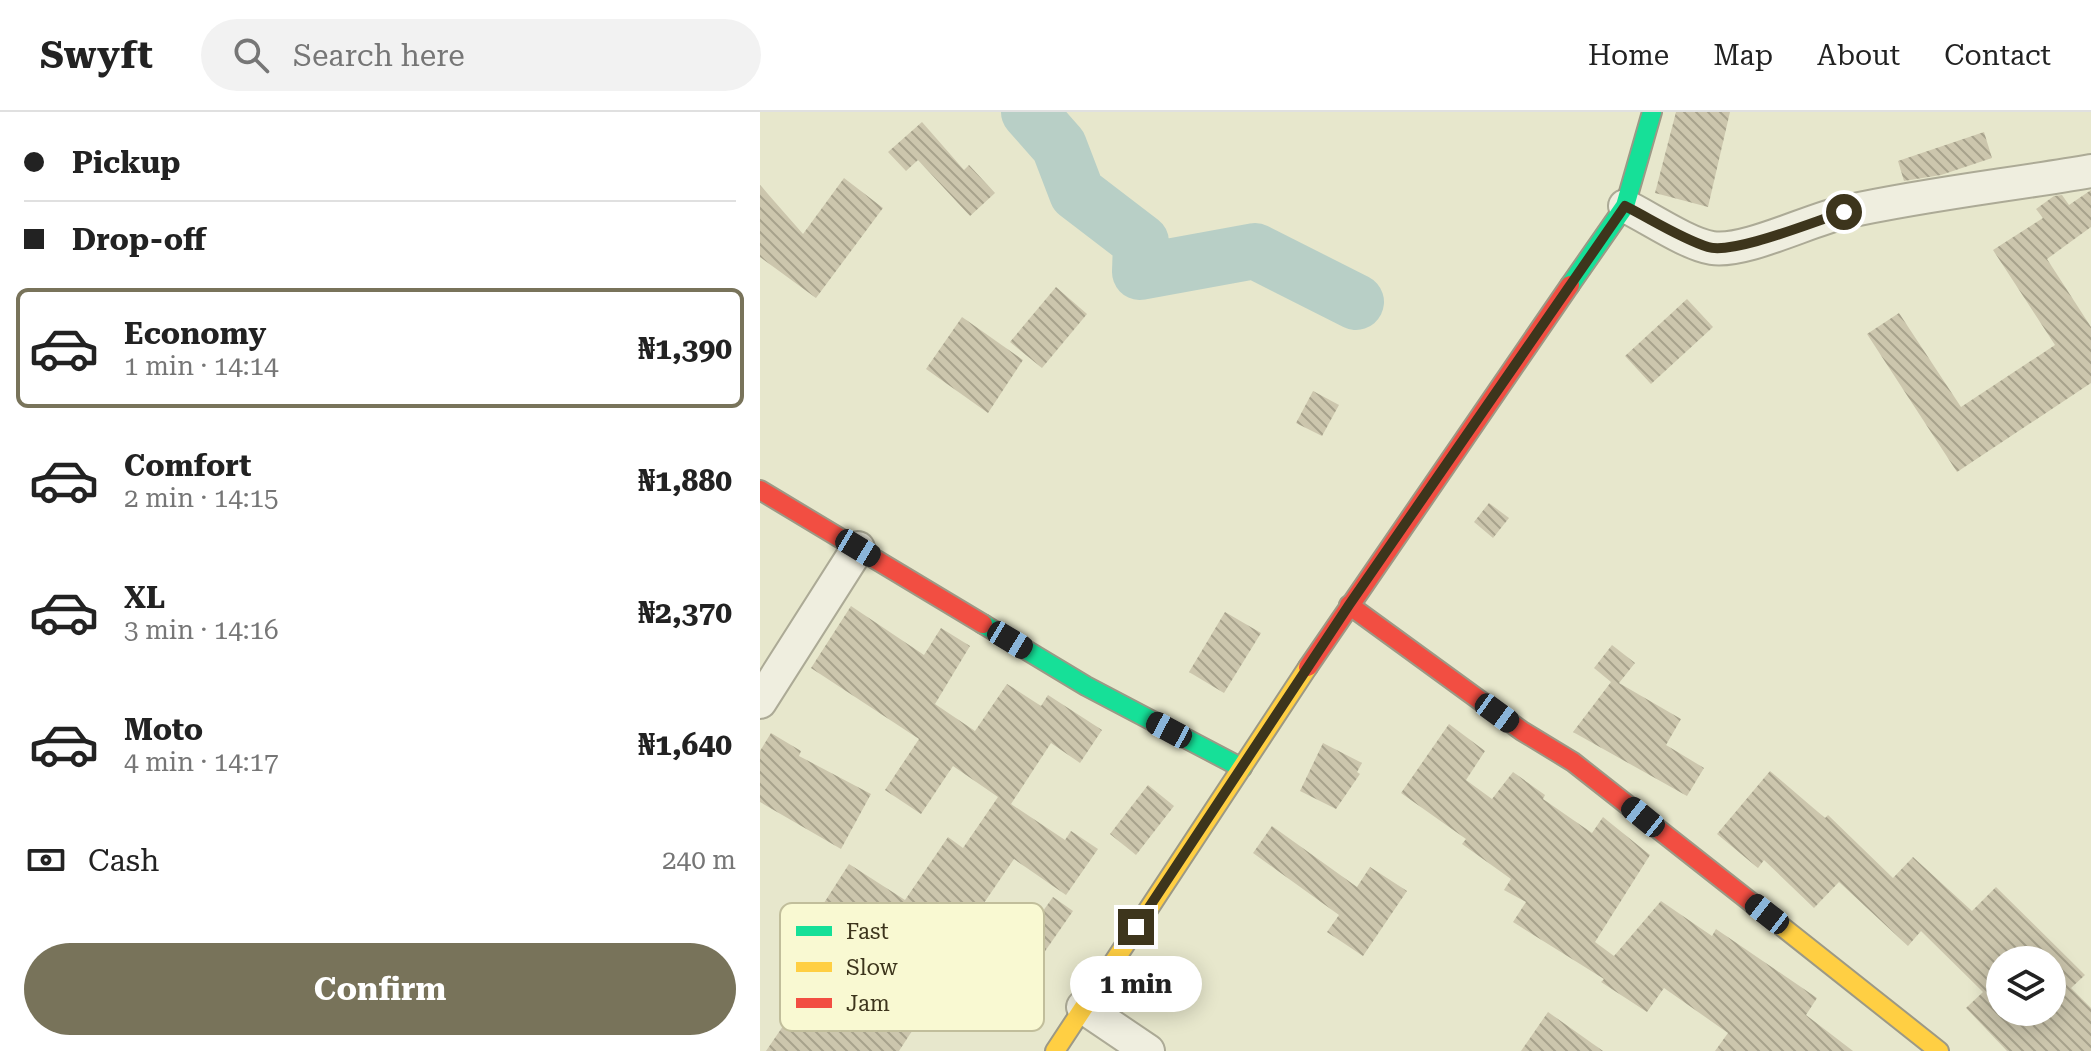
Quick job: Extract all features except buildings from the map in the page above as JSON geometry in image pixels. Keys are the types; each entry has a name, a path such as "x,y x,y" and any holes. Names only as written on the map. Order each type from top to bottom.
{"street":[{"path":"1055,1051 1349,605 1625,206 1652,112"},
{"path":"1625,206 1709,248 1728,249 1744,247 1769,235 1844,212 2091,171"},
{"path":"760,490 1086,686 1242,768"},
{"path":"760,702 858,548"},
{"path":"1349,605 1522,731 1573,762 1939,1051"},
{"path":"1083,1007 1148,1051"}],"waterway":[{"path":"1029,112 1059,146 1077,193 1141,242 1140,272 1255,251 1356,302"}],"traffic: fast":[{"path":"1570,285 1625,206 1652,112"},
{"path":"983,624 1086,686 1242,768"}],"traffic: slow":[{"path":"1055,1051 1308,667"},
{"path":"1775,921 1939,1051"}],"traffic: jam":[{"path":"1308,667 1570,285"},
{"path":"760,490 983,624"},
{"path":"1349,605 1522,731 1573,762 1775,921"}],"route":[{"path":"1136,927 1349,605 1625,206 1709,248 1728,249 1744,247 1769,235 1844,212"}]}
